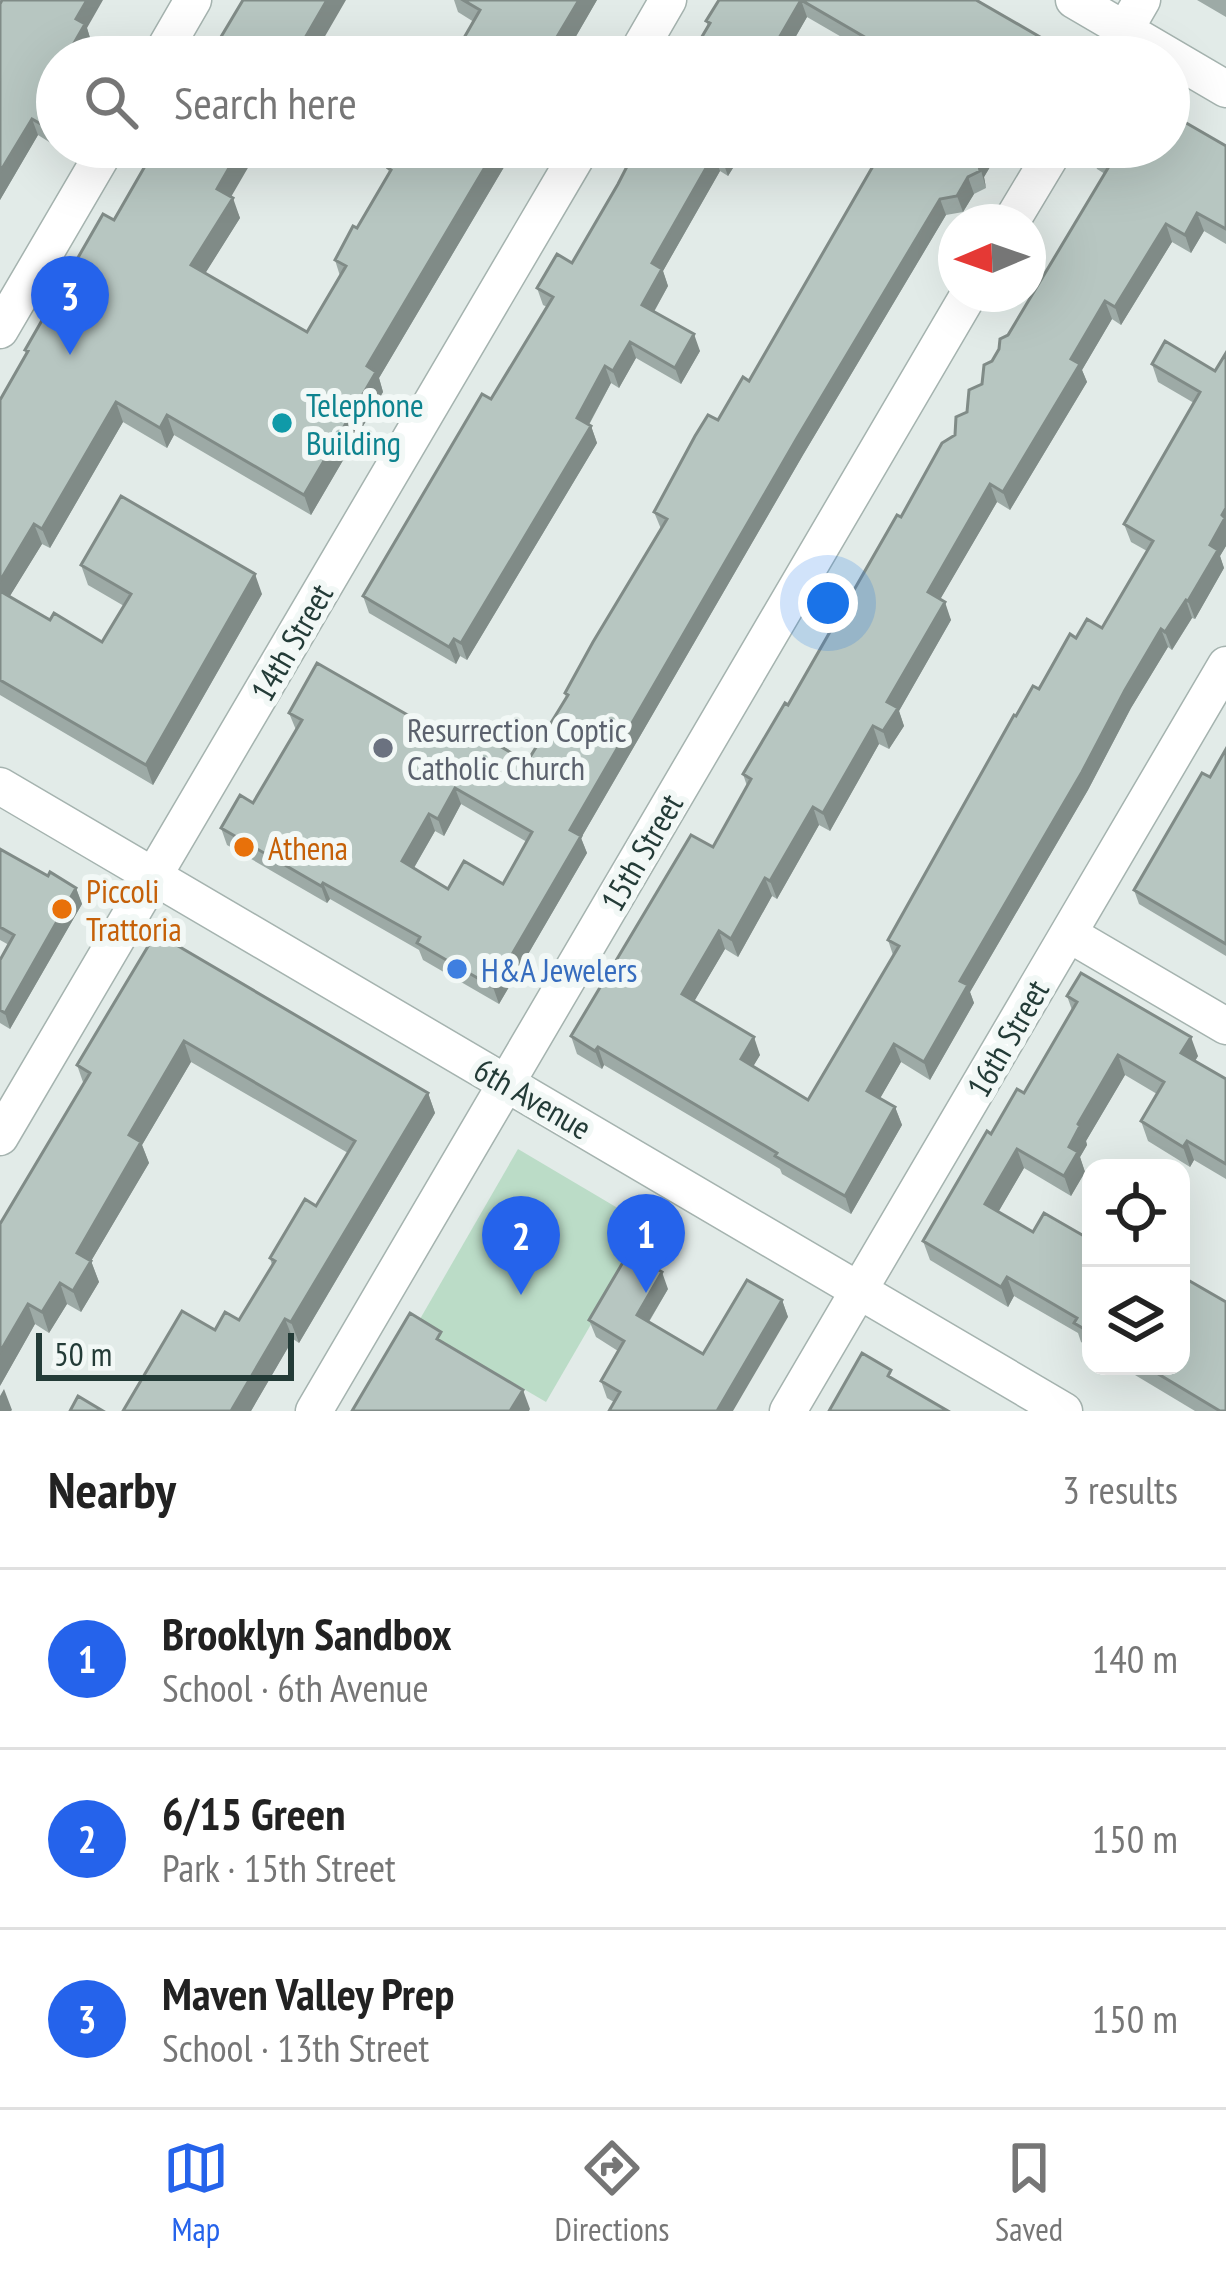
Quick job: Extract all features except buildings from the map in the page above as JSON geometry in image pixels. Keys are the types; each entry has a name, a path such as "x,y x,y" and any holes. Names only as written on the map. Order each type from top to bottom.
{"street":[{"path":"172,36 193,0"},
{"path":"647,36 668,0"},
{"path":"1074,0 1125,29"},
{"path":"1190,68 1226,89"},
{"path":"0,329 95,168"},
{"name":"14th Street","path":"0,1137 570,168"},
{"path":"1022,204 1043,168"},
{"name":"15th Street","path":"314,1411 958,312"},
{"name":"16th Street","path":"788,1411 1226,665"},
{"name":"6th Avenue","path":"0,786 1064,1411"},
{"path":"1069,934 1226,1026"}],"green space":[{"path":"518,1149 648,1226 546,1402 416,1326"}],"place":[{"name":"Maven Valley Prep","path":"70,355"},
{"name":"Telephone Building","path":"282,423"},
{"name":"Resurrection Coptic Catholic Church","path":"383,748"},
{"name":"Athena","path":"244,847"},
{"name":"Piccoli Trattoria","path":"62,909"},
{"name":"H&A Jewelers","path":"457,969"},
{"name":"Brooklyn Sandbox","path":"646,1293"},
{"name":"6/15 Green","path":"521,1295"}]}
